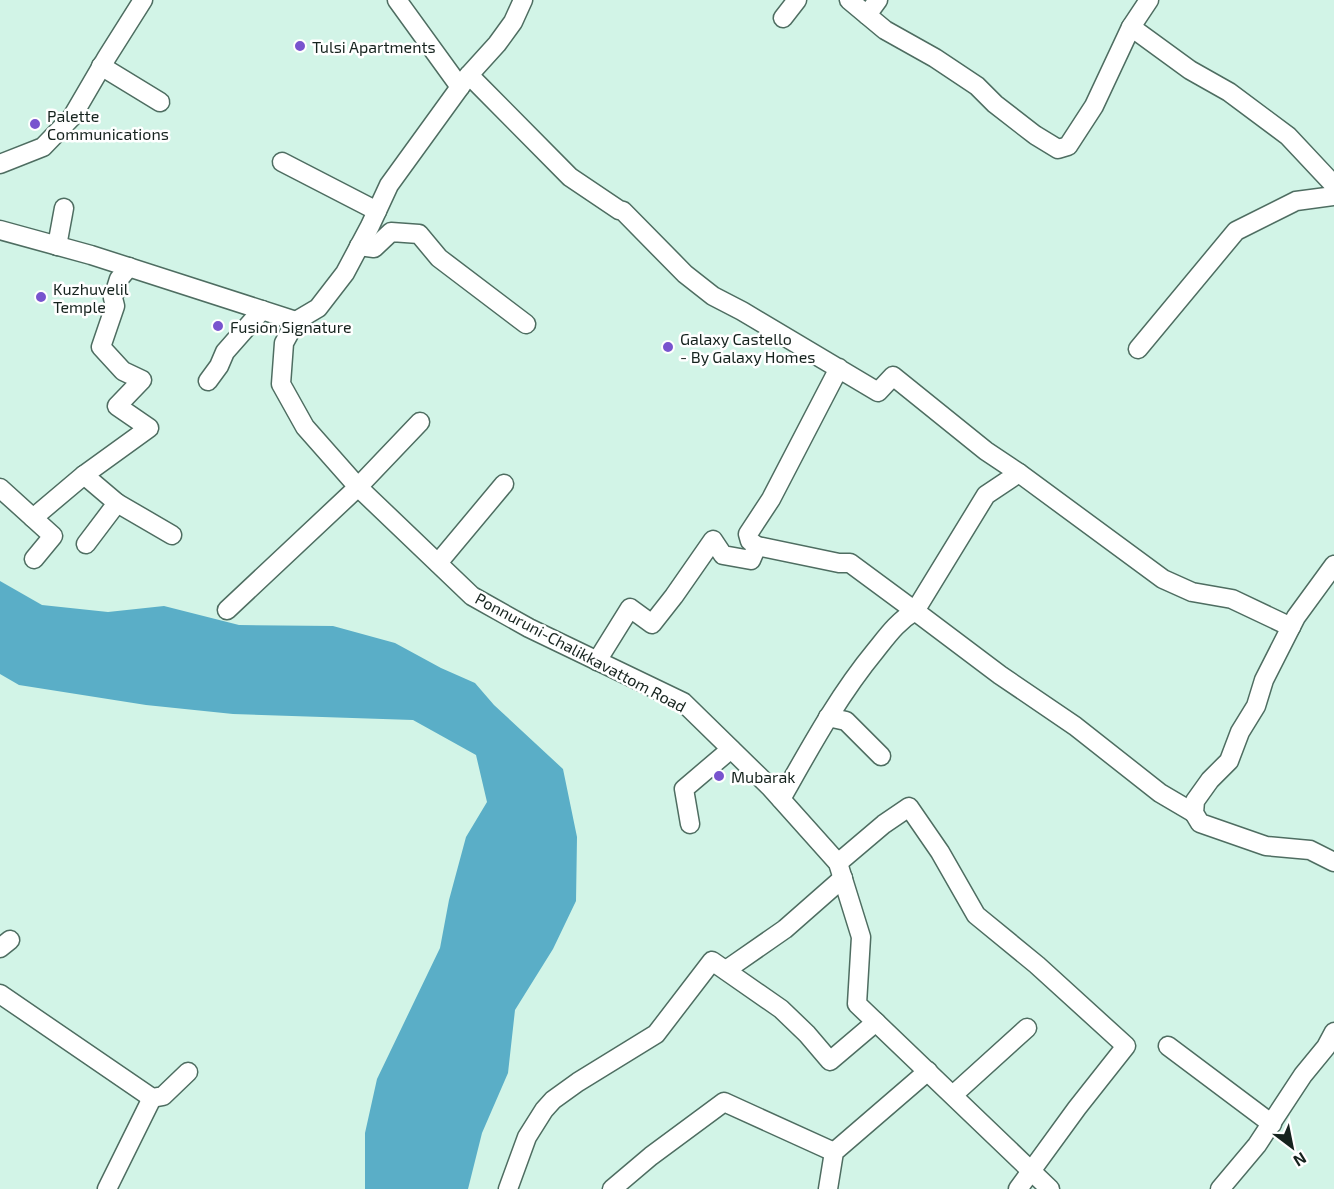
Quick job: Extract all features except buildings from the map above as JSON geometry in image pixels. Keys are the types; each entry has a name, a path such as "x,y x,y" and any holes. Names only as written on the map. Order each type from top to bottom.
{"street":[{"path":"0,164 43,147 72,117 101,66 144,0"},
{"path":"398,0 464,81 570,177 623,211 685,274 713,296 878,392 892,376 986,451 1163,579 1192,592 1232,599 1291,627"},
{"path":"0,230 129,267 296,321 318,308 345,273 389,185 464,81 513,22 523,0"},
{"path":"783,18 797,0"},
{"path":"849,0 872,8 885,30 935,58 977,86 995,104 1035,135 1058,149 1068,146 1094,106 1131,27 1149,0"},
{"path":"1131,27 1190,70 1229,92 1288,136 1334,185"},
{"path":"101,66 160,102"},
{"path":"282,162 377,211"},
{"path":"1138,349 1236,231 1296,201 1334,196"},
{"path":"57,246 64,208"},
{"path":"359,246 374,248 391,232 419,234 439,258 526,324"},
{"path":"33,518 84,475 149,428 117,406 142,380 123,371 101,347 116,306 113,298 119,279 129,267"},
{"path":"208,381 219,366 225,352 262,310"},
{"name":"Ponnuruni-Chalikkavattom Road","path":"296,321 284,344 281,384 305,426 358,487 472,596 529,628 683,702 781,799 840,870 861,937 857,1004 1050,1189"},
{"path":"839,368 771,499 748,534 750,541 757,546 839,563 850,562 1000,675 1075,726 1160,793 1194,813 1200,823 1266,846 1310,850 1334,862"},
{"path":"227,610 358,487 420,422"},
{"path":"781,799 828,717 867,661 901,620 915,611 986,495 1019,473"},
{"path":"84,475 117,503 172,535"},
{"path":"438,563 504,484"},
{"path":"0,488 53,536 34,559"},
{"path":"86,544 117,503"},
{"path":"597,661 630,608 652,624 713,540 723,555 751,560 757,546"},
{"path":"1194,813 1195,801 1210,780 1229,761 1240,732 1256,705 1264,680 1296,617 1334,565"},
{"path":"828,717 846,721 881,756"},
{"path":"690,824 684,789 731,749"},
{"path":"726,970 785,929 884,824 909,807 940,852 976,915 1037,965 1125,1046 1018,1189"},
{"path":"508,1189 527,1137 537,1119 553,1100 656,1034 712,961 768,999 793,1020 830,1061 876,1022"},
{"path":"0,994 152,1098 163,1096 188,1072"},
{"path":"953,1095 1027,1028"},
{"path":"1220,1189 1257,1145 1303,1075 1326,1047 1334,1032"},
{"path":"1168,1046 1272,1124"},
{"path":"828,1189 834,1152 928,1071"},
{"path":"107,1189 152,1098"},
{"path":"612,1189 651,1156 724,1102 834,1152"}],"water":[{"path":"0,581 42,605 108,612 164,606 239,625 333,626 395,643 475,683 494,705 563,769 577,837 576,901 553,949 515,1010 508,1073 482,1133 468,1189 365,1189 365,1133 377,1079 440,948 449,900 466,837 487,802 476,755 413,720 233,714 146,705 19,685 0,674"}],"place":[{"name":"Tulsi Apartments","path":"300,46"},
{"name":"Palette Communications","path":"35,124"},
{"name":"Kuzhuvelil Temple","path":"41,297"},
{"name":"Fusion Signature","path":"218,326"},
{"name":"Galaxy Castello - By Galaxy Homes","path":"668,347"},
{"name":"Mubarak","path":"719,776"}]}
